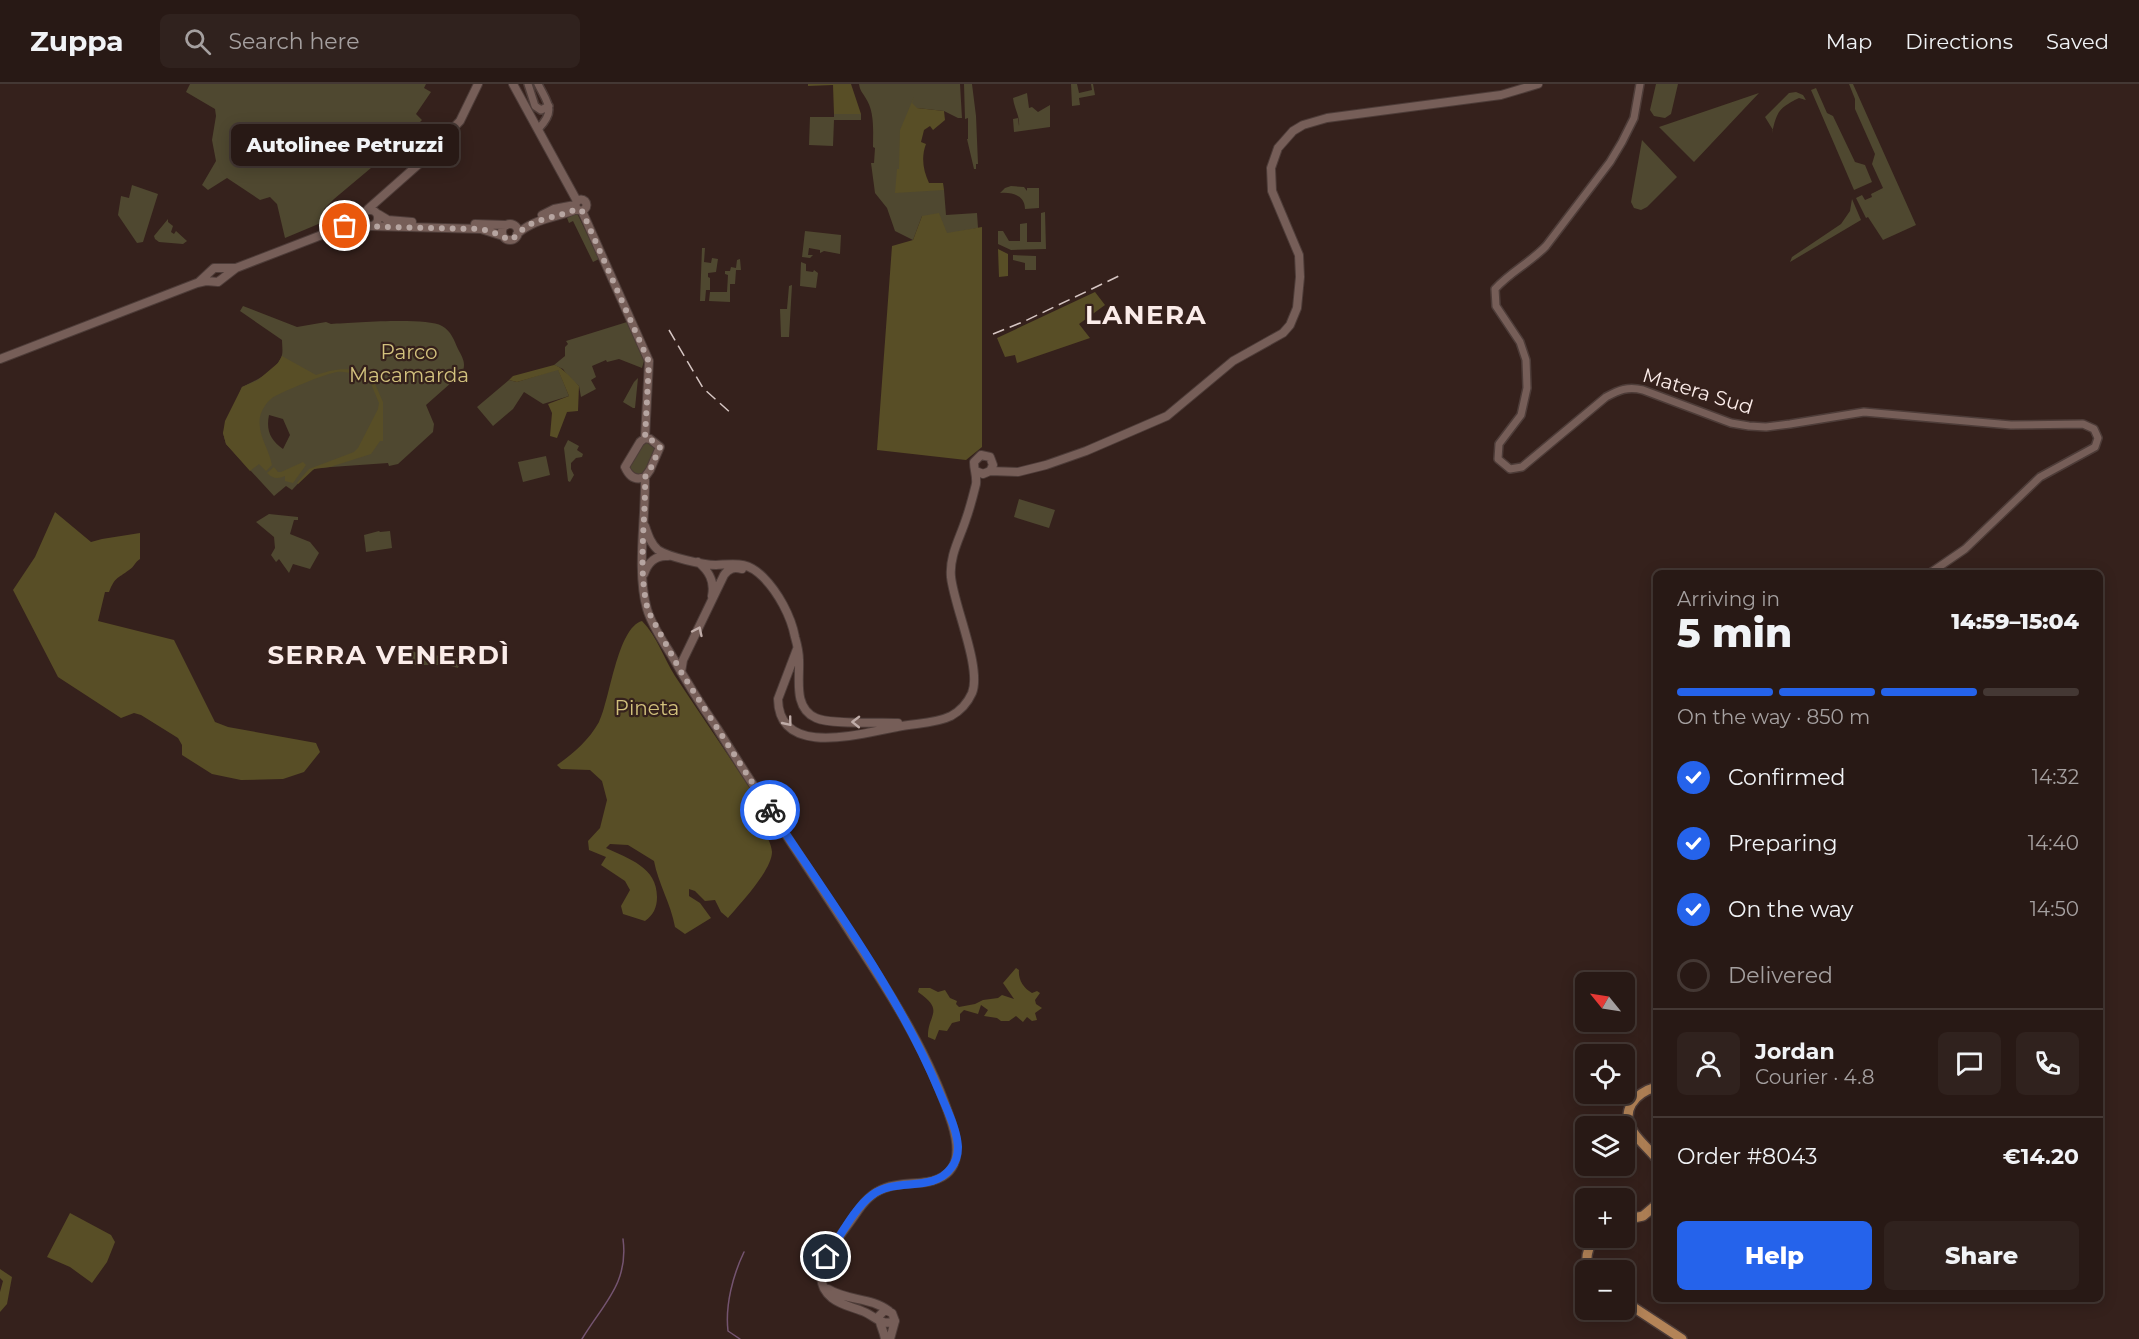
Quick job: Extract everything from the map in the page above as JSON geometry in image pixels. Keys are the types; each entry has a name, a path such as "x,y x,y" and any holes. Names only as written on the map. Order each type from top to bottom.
{"highway":[{"path":"1653,1088 1635,1097 1631,1103 1629,1120 1632,1130 1653,1154"},
{"path":"1635,1218 1643,1216 1653,1207"},
{"path":"1635,1308 1682,1339"}],"main road":[{"path":"210,278 218,282 222,273 345,226 366,212 420,163 460,121 478,84"},
{"path":"513,84 539,128 578,206 649,362 645,438 640,442 625,467 631,477 636,479 645,477"},
{"path":"976,471 987,473 1030,470 1167,416 1233,361 1283,333 1295,317 1300,277 1299,255 1270,182 1273,160 1284,139 1303,125 1327,118 1501,95 1538,84"},
{"path":"345,226 481,229 510,240 514,238 516,230 524,224 554,209 578,206"},
{"path":"366,212 373,210 388,220 506,225 516,230"},
{"path":"366,212 363,220 369,225"},
{"path":"369,225 378,221 378,214"},
{"path":"503,236 502,231 506,225"},
{"path":"0,359 210,278 214,268 222,273"},
{"path":"645,438 660,447 645,477 642,551 648,611 681,672 894,1000 928,1064 948,1112 958,1144 955,1163 941,1177 930,1181 887,1187 872,1194 862,1204 826,1257 822,1268 824,1287 832,1298 865,1312 880,1322 888,1324 894,1321"},
{"path":"797,649 778,699 778,707 785,721 798,733 815,739 834,738 951,716 966,703 974,684 971,658 951,570 976,482 974,464 979,456 988,456 992,462 1008,471"},
{"path":"966,520 974,507 982,479 992,462"},
{"path":"644,521 654,546 675,557"},
{"path":"644,575 648,565 662,555 717,565 738,563 753,569 767,582 782,603 795,634 799,658 799,697 805,710 815,718 834,721 915,723"},
{"path":"697,562 706,568 713,584 710,606"},
{"path":"681,672 681,664 724,575 731,568 736,567 749,571 767,582"},
{"path":"670,653 679,657 686,655"},
{"path":"824,1287 835,1293 876,1303 889,1311 894,1321 890,1339"},
{"path":"885,1339 879,1316 881,1312 889,1311"}],"street":[{"path":"528,84 535,106 532,115"},
{"path":"538,84 549,106 549,116 539,128"},
{"name":"Matera Sud","path":"1640,84 1634,118 1610,162 1546,246 1534,258 1508,275 1496,289 1496,306 1520,342 1526,360 1527,388 1521,415 1499,444 1498,459 1510,468 1522,467 1606,397 1631,387 1731,423 1749,426 1767,427 1864,412 2012,425 2083,424 2094,429 2098,438 2095,447 2040,477 1965,549 1934,570"},
{"path":"524,101 530,97 531,93"},
{"path":"535,106 541,110 549,106"}],"green space":[{"path":"190,84 426,84 424,88 431,92 416,114 422,120 396,147 324,209 328,220 285,238 277,204 270,197 260,200 227,178 208,190 202,185 216,161 212,140 216,116 215,109 186,92"},
{"path":"808,84 851,84 861,114 834,114 833,85 808,86"},
{"path":"859,84 960,84 962,118 944,111 917,108 906,175 944,190 946,215 977,213 978,228 947,234 922,216 913,240 895,231 887,208 875,193 871,163 874,163 875,148 873,147 872,115"},
{"path":"964,84 972,84 976,116 978,164 976,164 976,169 974,169 967,139 968,118 965,119"},
{"path":"1071,84 1077,84 1079,93 1092,90 1091,84 1093,84 1095,95 1079,98 1080,105 1072,106"},
{"path":"1656,84 1678,84 1671,114 1665,118 1654,116 1650,110"},
{"path":"1849,84 1853,84 1916,225 1883,240 1868,217 1866,218 1856,198 1862,195 1865,200 1883,188 1872,164 1875,154 1855,109 1855,99"},
{"path":"1816,88 1827,113 1833,116 1855,162 1865,165 1872,182 1854,190 1811,90"},
{"path":"1796,92 1803,95 1806,100 1799,98 1780,111 1773,130 1765,117 1789,93"},
{"path":"1027,93 1029,108 1032,107 1038,112 1050,105 1050,127 1014,132 1013,119 1018,118 1019,126 1019,122 1018,115 1014,105 1013,98"},
{"path":"1759,93 1694,162 1659,127 1756,94"},
{"path":"914,97 912,103 917,108 944,111 945,120 933,130 930,126 924,130 921,142 926,144 923,164 929,183 943,183 944,190 895,193 897,169 899,169 900,130"},
{"path":"834,114 861,114 861,120 834,120 833,146 809,145 810,117 834,117"},
{"path":"1642,140 1677,177 1647,207 1641,210 1634,208 1631,202"},
{"path":"132,185 158,194 143,242 137,243 118,215 121,196 129,198"},
{"path":"1011,186 1024,187 1027,191 1027,188 1039,188 1039,208 1025,209 1023,200 1017,195 1000,193"},
{"path":"1852,199 1861,220 1790,262 1792,257 1841,224 1850,211"},
{"path":"1045,212 1046,249 1011,250 998,244 998,231 1003,231 1009,241 1020,241 1020,224 1027,223 1027,242 1041,242 1041,213"},
{"path":"577,213 599,259 593,262 573,221 569,223 567,218"},
{"path":"939,213 947,233 982,227 982,447 966,460 877,450 892,246 913,240 922,216"},
{"path":"168,219 173,226 171,232 174,234 176,231 187,241 183,244 159,242 155,239 154,236"},
{"path":"805,231 841,235 840,254 824,251 820,253 820,250 809,248 808,255 813,255 810,258 802,257"},
{"path":"702,248 705,248 704,262 711,263 712,258 718,259 716,272 708,273 710,290 706,290 705,301 700,301"},
{"path":"998,249 1008,254 1008,276 999,277"},
{"path":"1013,255 1036,256 1036,270 1025,270 1025,263 1013,260"},
{"path":"740,259 741,270 736,270 735,284 730,284 730,302 709,301 710,292 727,292 728,275 725,271 730,271 731,267 736,268 737,260"},
{"path":"801,262 806,264 806,271 813,272 814,270 818,273 816,288 800,286"},
{"path":"792,285 789,337 781,337 780,309 787,309 789,286"},
{"path":"1095,292 1105,305 1079,324 1090,338 1017,363 1015,355 1005,357 997,338"},
{"name":"Parco Macamarda","path":"243,306 297,327 326,322 331,324 389,321 433,323 442,326 450,333 463,358 464,368 461,374 426,405 434,424 433,432 398,464 317,468 310,471 292,490 286,486 274,496 226,444 223,433 242,387 271,370 280,360 282,353 282,340 240,311","holes":["269,415 283,419 290,435 283,449 272,438 268,425"]},
{"path":"627,322 644,361 642,368 619,359 607,362 606,360 592,366 596,377 591,380 596,389 581,397 579,386 563,369 554,365 565,356 565,347 568,344 566,341"},
{"path":"282,356 316,375 344,369 372,377 383,402 383,441 380,441 371,454 330,467 314,469 297,483 309,469 354,452 378,409 379,403 369,379 337,372 294,387 272,398 264,406 260,424 272,465 266,471 259,464 250,471 226,444 223,433 225,421 242,387 258,380 278,363"},
{"path":"554,365 579,386 578,411 567,412 557,438 550,436 552,413 548,404 569,396 558,370 517,382 509,380 513,376"},
{"path":"558,369 569,396 543,404 524,392 513,409 493,426 477,407 509,380 517,382"},
{"path":"638,378 635,408 633,408 623,402"},
{"path":"568,440 579,446 577,450 583,454 571,463 574,475 570,482 564,448"},
{"path":"644,443 651,443 656,450 646,472 637,475 630,469 629,464"},
{"path":"546,456 550,475 523,482 518,462"},
{"path":"303,462 306,465 293,483 285,481 285,476 276,478 267,473 274,467 281,472"},
{"path":"1019,499 1055,510 1049,528 1014,517"},
{"path":"55,512 91,542 140,533 140,559 115,581 109,592 105,592 98,621 174,640 215,722 228,727 316,743 320,752 304,772 283,779 241,780 212,774 182,755 182,745 178,738 141,715 134,713 121,718 58,677 13,590 35,557"},
{"path":"269,514 298,517 298,520 294,520 290,534 310,542 319,553 310,569 293,564 289,573 279,559 276,562 271,555 275,548 274,537 256,522"},
{"path":"390,531 392,548 366,552 364,535"},
{"name":"Pineta","path":"642,621 675,676 762,807 753,814 767,837 772,852 771,859 761,877 728,918 721,912 715,900 705,901 695,891 689,889 689,896 700,903 711,918 685,934 675,927 654,861 628,845 610,844 606,848 640,865 647,871 656,887 656,905 648,919 645,921 623,914 621,906 630,890 625,881 601,865 606,857 589,850 588,841 600,828 607,800 602,781 590,770 561,769 557,765 580,746 599,722 620,650 633,626"},
{"path":"403,647 418,653 461,660 458,668 447,665 415,665 398,652"},
{"path":"1016,968 1019,970 1020,980 1026,989 1032,993 1037,991 1040,993 1035,1000 1036,1004 1042,1008 1035,1013 1037,1020 1032,1021 1027,1017 1023,1022 1016,1016 1009,1021 1001,1021 984,1016 988,1010 981,1005 978,1014 964,1010 960,1014 960,1021 952,1023 947,1031 939,1030 935,1040 928,1037 933,1009 926,998 918,992 919,988 930,988 938,992 945,990 950,998 957,1001 956,1004 959,1007 998,998 1002,995 1014,999 1003,983"},
{"path":"70,1213 111,1235 115,1242 107,1262 92,1283 70,1267 47,1257"},
{"path":"0,1269 12,1277 7,1304 0,1312 0,1292 3,1281 0,1278"}],"waterway":[{"path":"582,1339 606,1304 618,1281 624,1254 623,1239"},
{"path":"740,1339 728,1331 727,1321 733,1280 744,1252"}],"railway":[{"path":"993,334 1123,274"},
{"path":"669,330 703,388 733,415"}],"way so far":[{"path":"345,226 358,224 382,227 481,229 510,240 526,227 546,217 577,209 582,211 649,362 645,438 654,441 660,447 645,477 642,551 645,600 648,611 681,672 770,810"}],"place":[{"name":"Autolinee Petruzzi","path":"345,226"}],"district":[{"name":"LANERA","path":"1146,315"},
{"name":"SERRA VENERDÌ","path":"389,655"}],"route":[{"path":"770,810 894,1000 928,1064 948,1112 958,1144 955,1163 941,1177 930,1181 887,1187 872,1194 862,1204 826,1257"}]}
